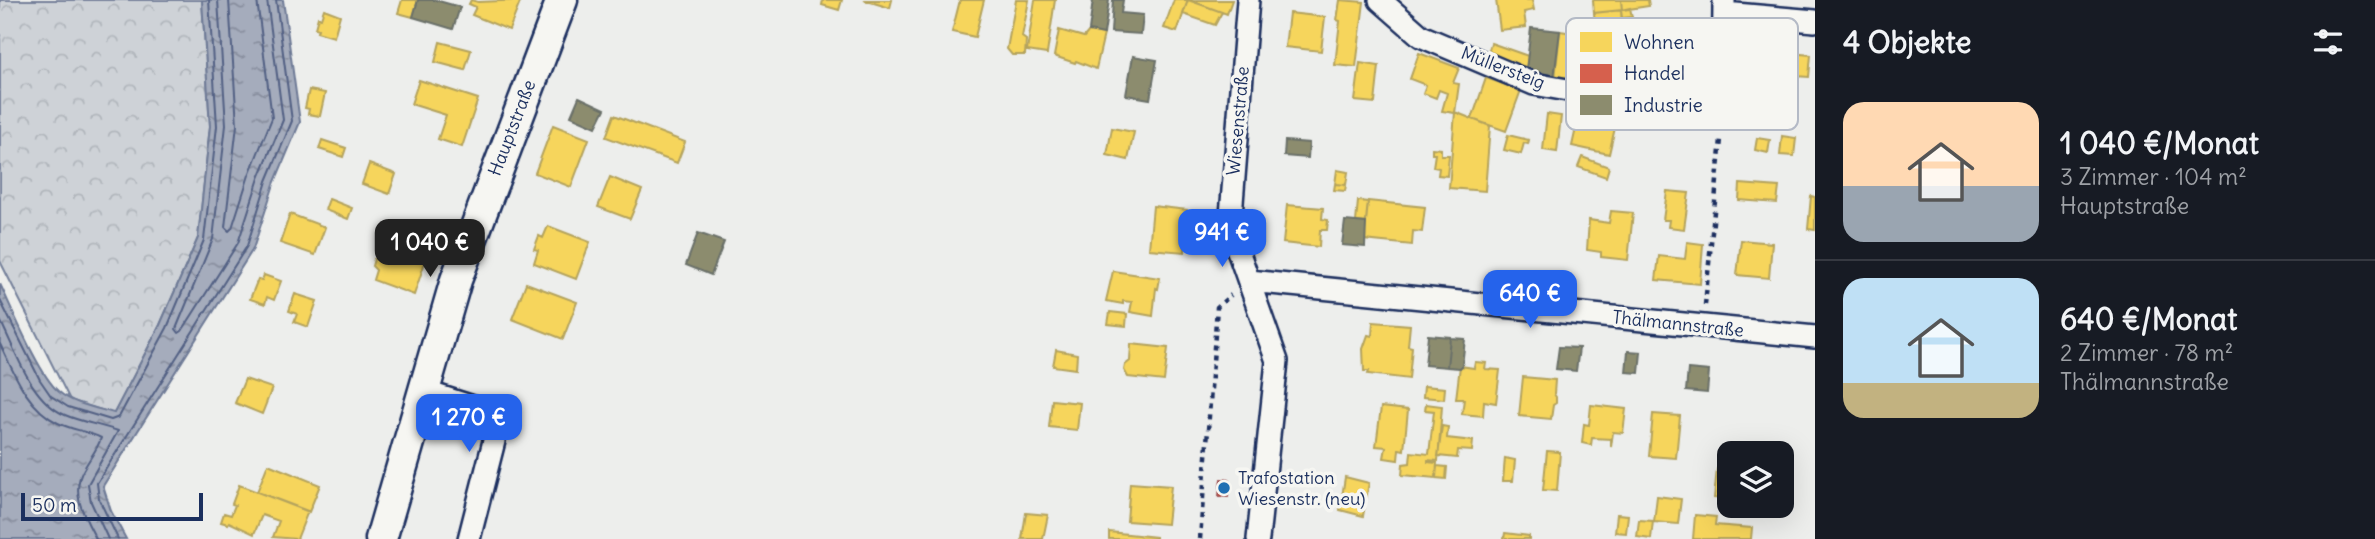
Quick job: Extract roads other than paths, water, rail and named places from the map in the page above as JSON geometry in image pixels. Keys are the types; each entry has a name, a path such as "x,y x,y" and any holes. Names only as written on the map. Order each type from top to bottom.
{"main road":[{"name":"Hauptstraße","path":"381,539 456,280 562,0"}],"street":[{"name":"Wiesenstraße","path":"1248,0 1230,228 1277,361 1258,539"},
{"name":"Müllersteig","path":"1380,0 1421,36 1534,84 1566,90"},
{"path":"1724,7 1796,18"},
{"name":"Thälmannstraße","path":"1249,281 1815,337"},
{"path":"423,391 476,408 493,422 494,441 469,539"}],"water":[{"path":"202,0 283,0 300,122 274,184 253,249 103,486 111,511 126,539 0,539 0,284 34,357 58,391 84,405 114,413 160,325 198,238 210,126"}],"place":[{"name":"Trafostation Wiesenstr. (neu)","path":"1224,488"}]}
